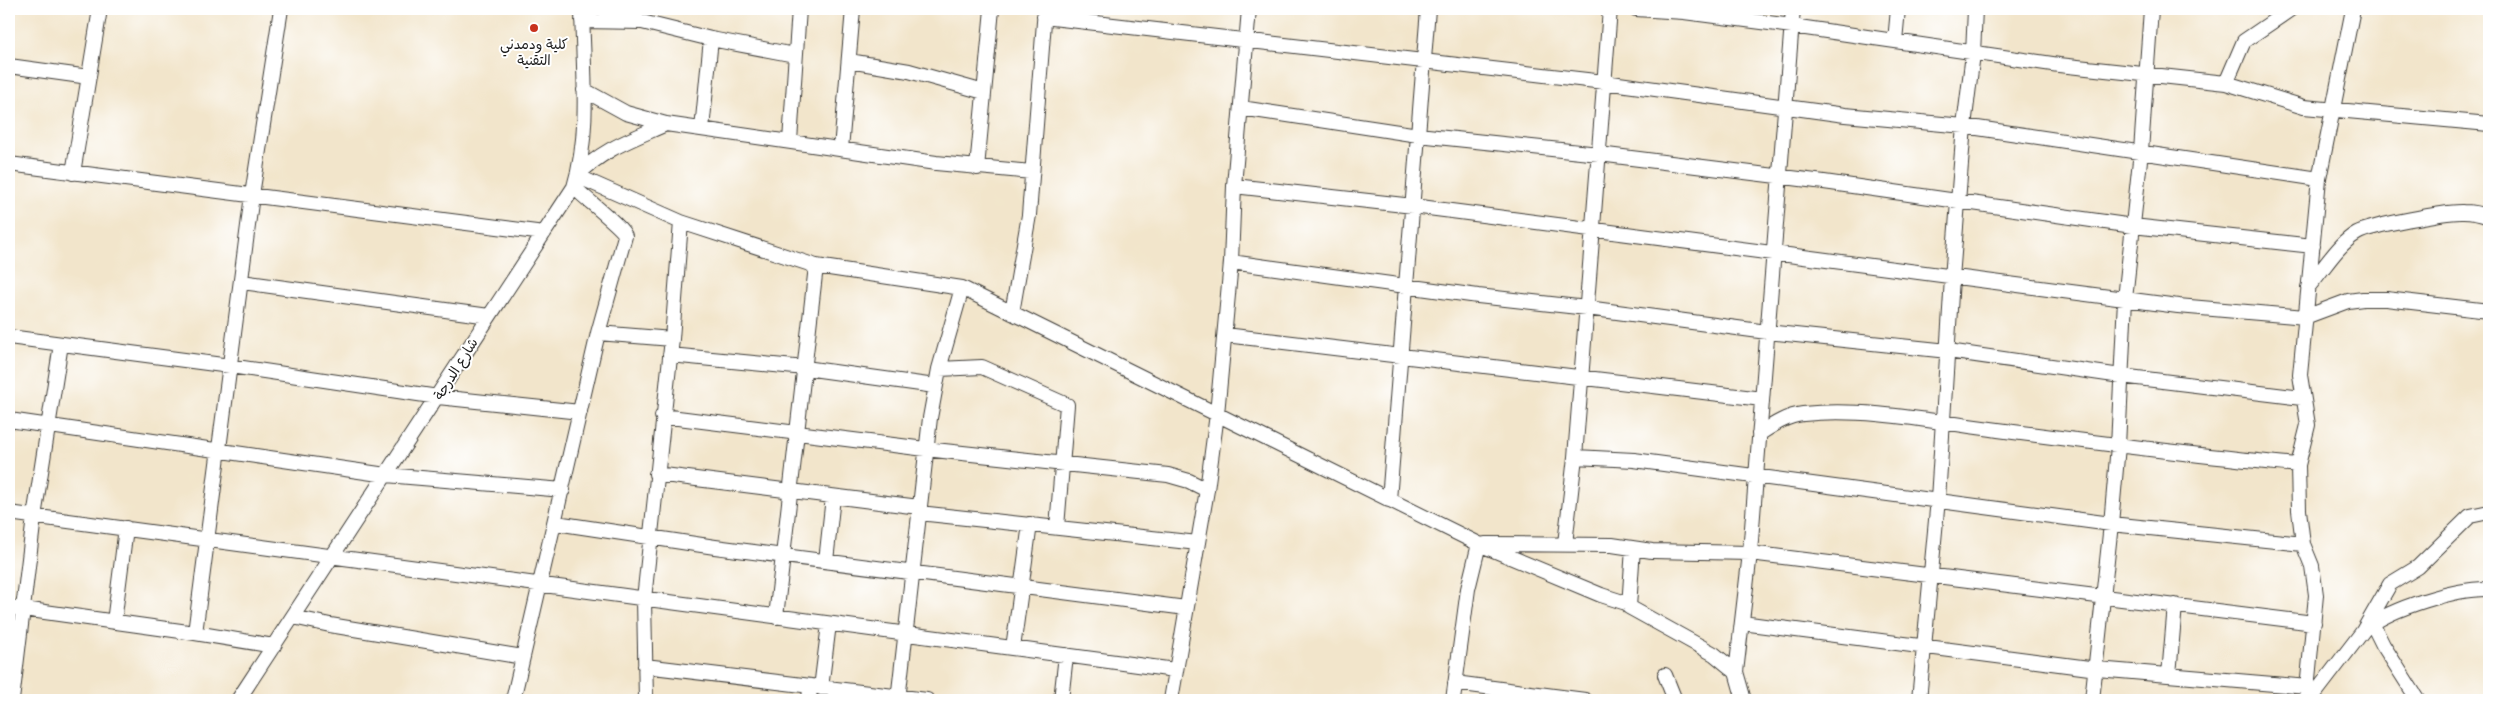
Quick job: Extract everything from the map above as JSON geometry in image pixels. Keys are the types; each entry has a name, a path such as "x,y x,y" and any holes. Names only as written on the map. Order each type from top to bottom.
{"street":[{"path":"73,173 100,9"},
{"path":"195,633 252,195 281,9"},
{"path":"604,21 620,9"},
{"path":"790,141 799,9"},
{"path":"841,150 853,9"},
{"path":"977,168 992,9"},
{"path":"1171,700 1207,490 1217,414 1231,262 1234,186 1249,9"},
{"path":"1389,500 1428,9"},
{"path":"1565,544 1575,457 1610,9"},
{"path":"1636,9 1684,12 1792,26 1973,54 2226,83 2287,103 2334,111 2489,124"},
{"path":"1744,700 1736,672 1750,554 1793,9"},
{"path":"1895,41 1898,9"},
{"path":"1919,700 1938,499 1952,278 1964,126 1973,54 1975,9"},
{"path":"2092,700 2097,669 2118,446 2125,299 2148,75 2151,9"},
{"path":"2226,83 2244,41 2291,9"},
{"path":"2308,696 2314,623 2315,579 2303,544 2297,481 2298,465 2308,425 2302,398 2300,375 2320,179 2353,9"},
{"path":"1012,313 1022,266 1032,172 1044,13 1246,40 1604,82 1785,107 1964,126 2320,179"},
{"path":"582,15 604,21 642,22 711,39 795,55"},
{"name":"شارع الدرجة","path":"238,700 438,397 576,182 581,154 584,90 582,15"},
{"path":"702,129 711,39"},
{"path":"849,61 909,70 984,92"},
{"path":"9,66 89,77"},
{"path":"584,90 626,113 666,124 977,168 1032,172"},
{"path":"1241,108 1418,135 1780,176 2133,226 2313,246"},
{"path":"576,182 592,160 610,148 666,124"},
{"path":"9,164 544,233"},
{"path":"576,182 680,222 816,266 962,288 1479,544 1601,595 1629,604"},
{"path":"512,700 556,523 598,333 625,236 621,228 576,182"},
{"path":"1234,186 1412,206 2178,306 2305,317 2363,298 2489,311"},
{"path":"2308,287 2342,247 2357,233 2378,226 2447,213 2463,212 2489,217"},
{"path":"646,700 644,599 662,416 672,339 680,222"},
{"path":"1231,262 1478,296 1587,308 1767,332 1948,351 2122,376 2302,398"},
{"path":"776,617 816,266"},
{"path":"242,282 489,316"},
{"path":"898,698 925,449 938,369 962,288"},
{"path":"598,333 672,339"},
{"path":"1225,335 1762,399"},
{"path":"9,338 230,366 438,397 580,412"},
{"path":"12,700 34,516 61,344"},
{"path":"670,354 805,368 935,386"},
{"path":"938,369 982,367 1063,402 1068,408 1057,527"},
{"path":"1759,434 1782,420 1800,414 1824,412 1943,423 2118,446 2298,465"},
{"path":"662,416 1062,465 1168,475 1189,481 1207,490"},
{"path":"9,420 219,449 386,475 563,490"},
{"path":"1575,457 1634,460 1756,478 1938,499 2111,524 2303,544"},
{"path":"656,474 1030,524 1198,542"},
{"path":"826,561 833,497"},
{"path":"2308,696 2367,627 2390,584 2418,567 2470,516 2489,512"},
{"path":"9,513 332,558 1176,670"},
{"path":"556,523 650,538 912,574 1021,586 1186,608"},
{"path":"1012,648 1030,524"},
{"path":"114,622 126,528"},
{"path":"1479,544 1612,545 1652,551 1750,554 2314,623"},
{"path":"1453,700 1468,589 1479,544"},
{"path":"1633,548 1629,604 1631,610 1714,654 1736,672"},
{"path":"2367,627 2393,611 2475,589 2489,589"},
{"path":"2169,674 2175,605"},
{"path":"9,607 274,646"},
{"path":"293,617 330,625 523,657"},
{"path":"1742,623 2097,669 2169,674 2308,696"},
{"path":"813,692 829,624"},
{"path":"2367,627 2383,645 2418,700"},
{"path":"1061,700 1066,655"},
{"path":"645,666 813,692 928,700"},
{"path":"1665,675 1675,700"},
{"path":"1455,683 1585,700"}],"place":[{"name":"كلية ودمدني التقنية","path":"534,28"}]}
